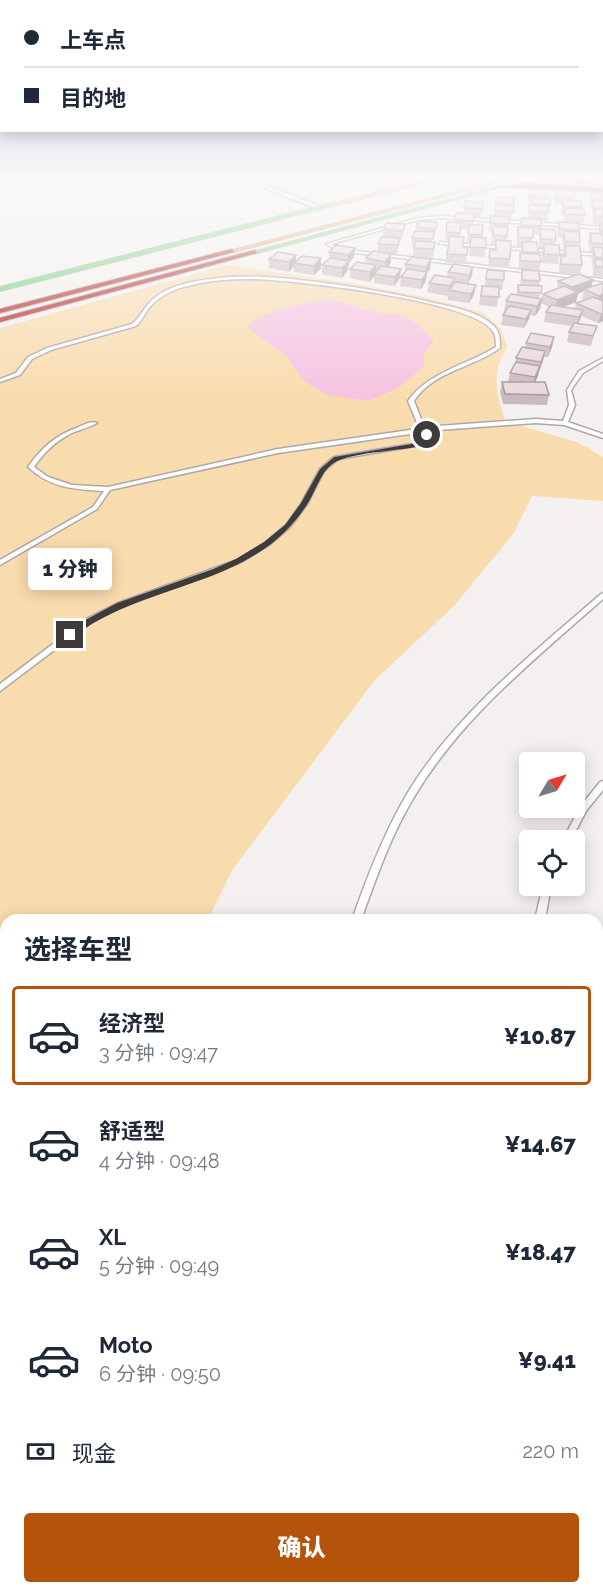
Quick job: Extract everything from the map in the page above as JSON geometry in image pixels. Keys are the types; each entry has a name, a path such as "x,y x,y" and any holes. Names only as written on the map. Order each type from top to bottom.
{"main road":[{"path":"0,289 149,251"},
{"path":"0,299 181,251"},
{"path":"0,311 227,251"},
{"path":"0,320 256,251"}],"lane":[{"path":"348,251 603,280"},
{"path":"553,251 603,255"},
{"path":"0,381 18,374 30,358 49,349 134,325 141,321 150,303 168,291 200,282 260,278 342,287 443,305 479,317 494,328 498,348 484,358 426,383 415,393 411,401 420,424"},
{"path":"565,423 572,405 569,390 581,372 603,359"},
{"path":"94,423 64,434 42,449 31,468 46,478 71,488 108,489 185,470 321,443 478,423 536,421 565,423 603,436"},
{"path":"0,688 88,621 120,605 224,567 267,543 288,526 304,504 322,470 336,458 419,444 425,441 427,435"},
{"path":"0,563 94,507 108,489"},
{"path":"358,914 381,850 412,794 441,752 480,708 603,595"},
{"path":"572,830 583,809 603,784"},
{"path":"541,914 545,896"}],"shaded area":[{"path":"227,265 351,283 425,297 482,312 501,329 507,347 497,375 498,392 505,421 577,442 603,457 603,501 532,496 514,533 454,606 374,681 233,869 210,914 0,914 0,328"},
{"path":"335,300 363,309 402,316 416,323 434,341 424,355 424,366 398,388 368,401 327,395 305,382 286,356 247,327 275,311 301,304"}],"building":[{"path":"330,251 352,251 348,255"},
{"path":"373,251 391,254 385,262 366,258"},
{"path":"447,251 467,251 467,255 447,254"},
{"path":"490,251 510,251 510,259 489,258"},
{"path":"544,251 560,251 560,255 544,254"},
{"path":"566,251 581,251 582,265 561,264 561,256 566,256"},
{"path":"594,251 603,251 603,258 595,257"},
{"path":"278,252 296,255 289,262 269,259"},
{"path":"520,253 540,254 541,262 520,261"},
{"path":"302,256 321,258 314,266 294,263"},
{"path":"412,257 431,259 426,267 405,264"},
{"path":"330,258 349,261 342,268 322,265"},
{"path":"595,259 603,260 603,267 596,267"},
{"path":"357,262 376,265 370,272 350,269"},
{"path":"454,264 473,267 469,275 448,272"},
{"path":"381,266 401,269 395,277 374,274"},
{"path":"407,269 427,272 422,280 401,277"},
{"path":"487,270 504,271 504,280 486,279"},
{"path":"522,270 539,271 540,281 522,280"},
{"path":"579,274 593,280 572,287 558,281"},
{"path":"435,275 455,278 450,286 429,283"},
{"path":"455,282 476,285 471,294 449,290"},
{"path":"603,283 603,294 599,296 584,289"},
{"path":"518,285 542,286 541,293 519,292"},
{"path":"482,286 499,287 499,297 481,296"},
{"path":"564,286 578,292 557,300 543,294"},
{"path":"511,294 542,299 537,306 506,301"},
{"path":"593,297 603,301 603,313 576,303"},
{"path":"551,305 583,310 579,317 546,312"},
{"path":"509,306 531,310 526,319 503,315"},
{"path":"574,323 597,326 593,336 569,332"},
{"path":"531,333 554,337 550,347 526,343"},
{"path":"522,347 545,351 541,362 516,358"},
{"path":"516,362 540,366 535,377 510,373"},
{"path":"502,382 545,382 549,395 505,394"}],"traffic: fast":[{"path":"0,289 148,251"}],"traffic: jam":[{"path":"0,311 231,251"},
{"path":"0,320 255,252"}],"route":[{"path":"70,635 88,621 120,605 238,561 267,543 288,526 304,504 322,470 336,458 419,444 425,441 427,435"}]}
